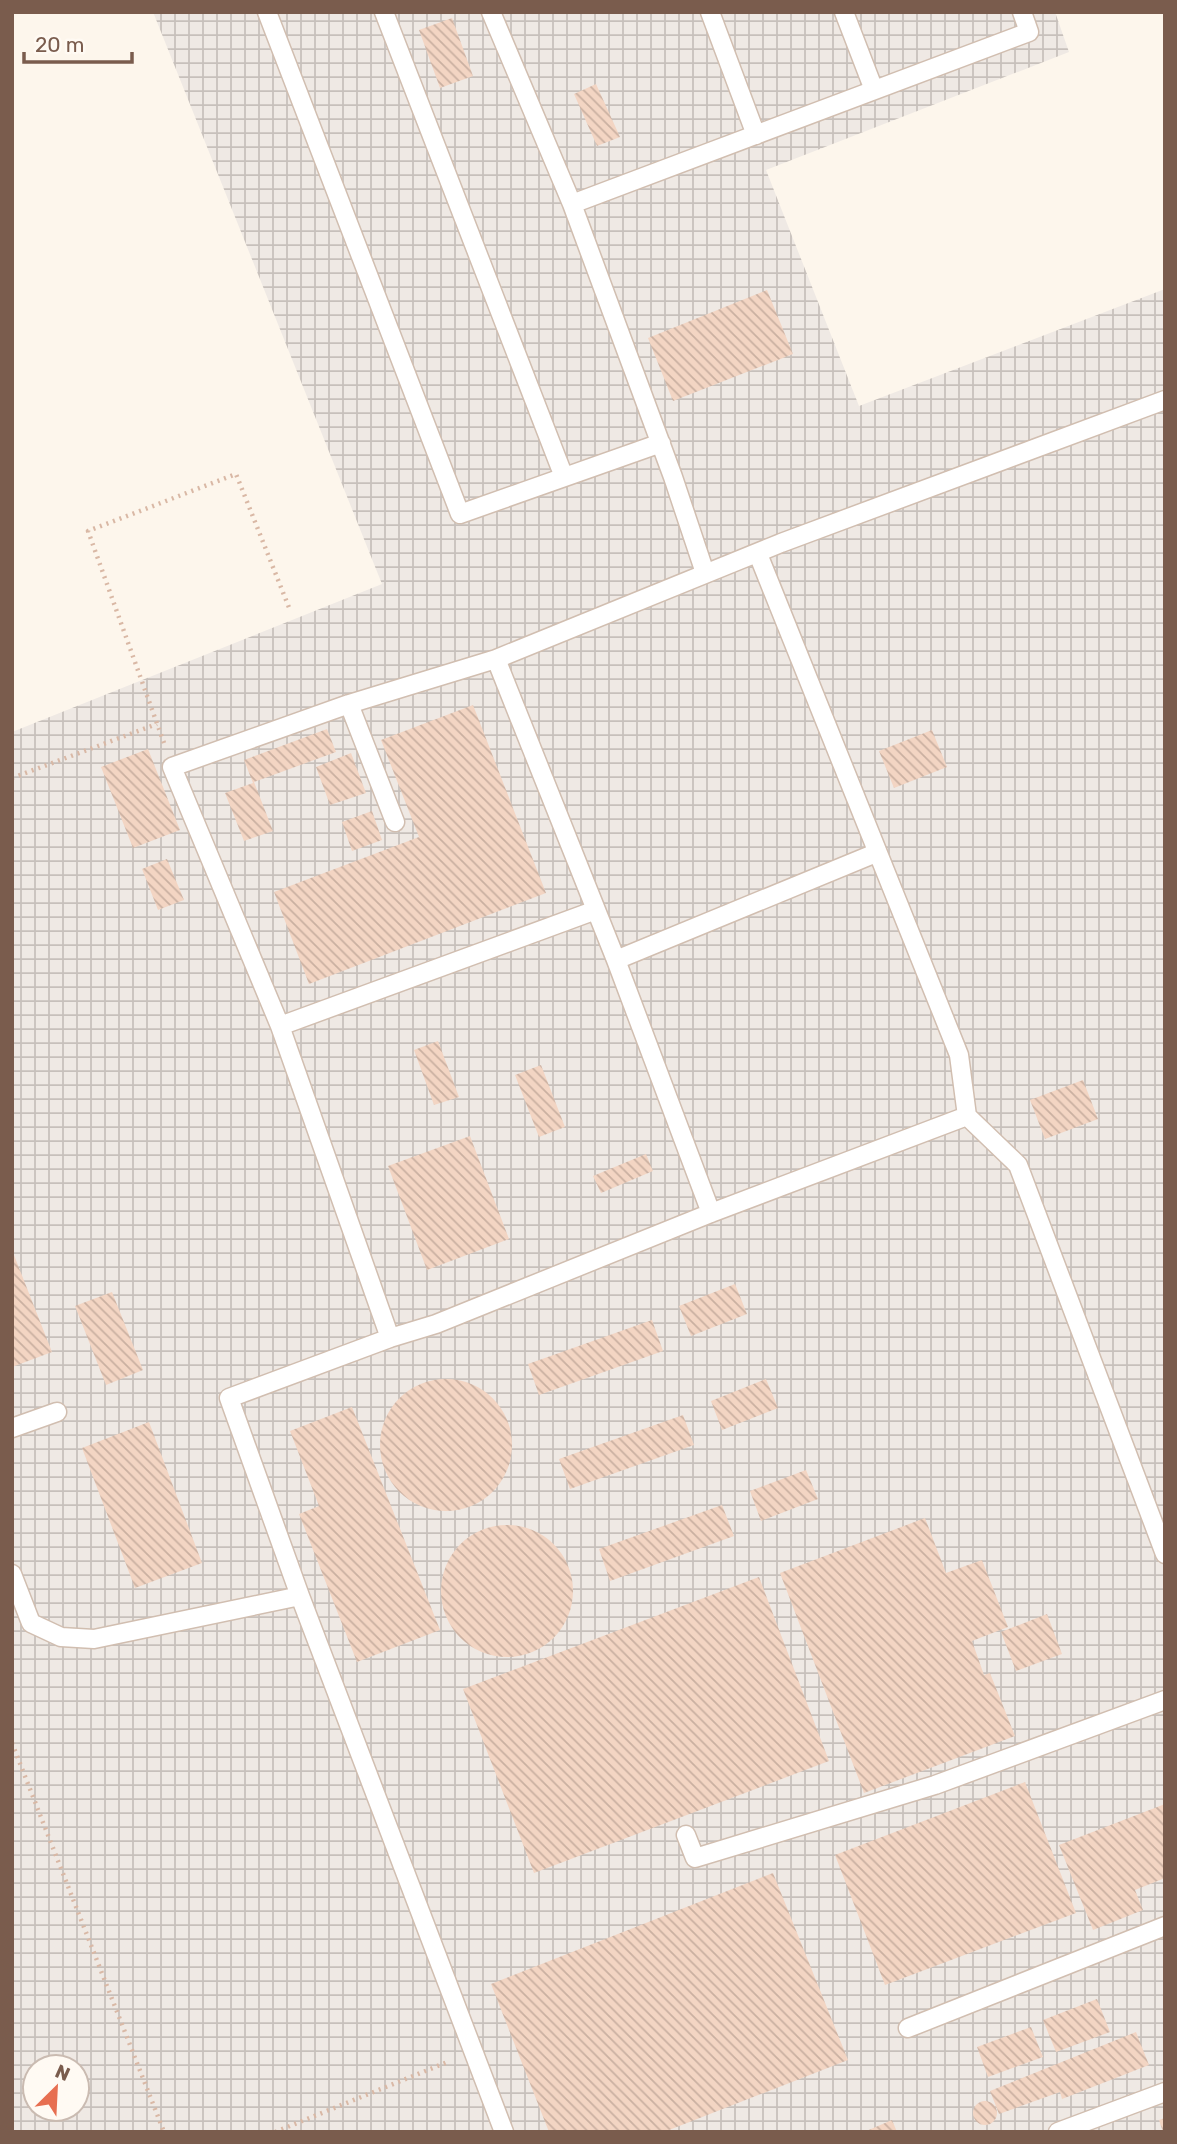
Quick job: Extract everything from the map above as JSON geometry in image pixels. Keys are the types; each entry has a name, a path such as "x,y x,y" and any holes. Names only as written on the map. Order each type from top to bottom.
{"lane":[{"path":"267,12 460,514 661,443"},
{"path":"384,12 564,477"},
{"path":"491,12 572,204 661,443 705,573"},
{"path":"710,12 756,135"},
{"path":"844,12 874,90"},
{"path":"572,204 1029,32 1022,12"},
{"path":"390,1338 280,1026 172,767 349,704 496,660 705,573 1165,400"},
{"path":"758,554 876,853 960,1055 967,1116 1018,1165 1165,1554"},
{"path":"496,660 616,960 711,1213"},
{"path":"349,704 395,822"},
{"path":"616,960 876,853"},
{"path":"280,1026 596,911"},
{"path":"504,2132 471,2052 300,1596 229,1398 390,1338 436,1324 711,1213 967,1116"},
{"path":"12,1428 57,1412"},
{"path":"12,1574 31,1623 61,1637 94,1639 300,1596"},
{"path":"686,1835 695,1858 935,1784 1165,1700"},
{"path":"908,2028 1165,1926"},
{"path":"1058,2132 1165,2092"}],"path":[{"path":"172,767 88,531 236,474 290,610"},
{"path":"12,778 157,724"},
{"path":"12,1743 164,2132"},
{"path":"275,2132 471,2052"}],"shaded area":[{"path":"153,12 1055,12 1069,52 766,170 859,406 1165,289 1165,2132 12,2132 12,732 382,584"}],"building":[{"path":"452,18 473,76 440,88 419,30"},
{"path":"596,84 620,137 597,146 574,94"},
{"path":"767,290 793,354 673,401 648,338"},
{"path":"473,705 546,893 309,984 274,892 419,837 381,740"},
{"path":"327,729 336,752 254,782 273,831 244,841 225,793 253,783 244,760"},
{"path":"932,730 947,767 894,788 879,751"},
{"path":"148,749 180,830 133,848 101,767"},
{"path":"351,753 366,793 330,805 316,767"},
{"path":"372,811 382,840 352,851 342,822"},
{"path":"167,859 184,900 158,910 142,869"},
{"path":"438,1041 459,1097 434,1105 414,1050"},
{"path":"541,1065 565,1127 539,1137 515,1075"},
{"path":"1083,1080 1098,1119 1045,1139 1030,1100"},
{"path":"470,1136 509,1239 427,1270 388,1166"},
{"path":"646,1154 653,1171 601,1193 593,1176"},
{"path":"12,1250 52,1352 12,1367"},
{"path":"735,1284 747,1314 691,1336 679,1306"},
{"path":"112,1292 143,1370 106,1385 75,1306"},
{"path":"652,1320 663,1351 539,1395 528,1364"},
{"path":"446,1379 471,1384 493,1398 507,1420 512,1445 507,1470 493,1492 471,1506 446,1511 421,1506 399,1492 385,1470 380,1445 385,1420 399,1398 421,1384"},
{"path":"766,1379 778,1408 722,1430 711,1401"},
{"path":"352,1407 440,1630 357,1662 299,1514 319,1506 290,1431"},
{"path":"683,1415 694,1445 570,1489 559,1459"},
{"path":"149,1422 202,1563 135,1588 82,1448"},
{"path":"806,1470 818,1499 761,1521 750,1491"},
{"path":"722,1505 734,1536 610,1581 599,1549"},
{"path":"925,1518 946,1573 982,1560 1008,1627 972,1641 984,1675 990,1673 1015,1736 864,1793 780,1573"},
{"path":"507,1525 532,1530 554,1544 568,1566 573,1591 568,1616 554,1638 532,1652 507,1657 482,1652 460,1638 446,1616 441,1591 446,1566 460,1544 482,1530"},
{"path":"759,1577 829,1761 534,1873 463,1689"},
{"path":"1047,1614 1062,1654 1016,1671 1001,1632"},
{"path":"1025,1782 1076,1913 885,1985 835,1855"},
{"path":"1165,1804 1165,1878 1135,1890 1143,1910 1093,1930 1059,1845"},
{"path":"773,1873 848,2060 664,2132 549,2132 491,1984"},
{"path":"1097,1999 1110,2032 1056,2052 1043,2020"},
{"path":"1031,2027 1043,2057 988,2077 977,2047"},
{"path":"1136,2032 1149,2065 1062,2099 1060,2092 999,2114 990,2091"},
{"path":"985,2101 996,2108 997,2113 990,2124 985,2125 974,2118 973,2113 980,2102"},
{"path":"1165,2118 1165,2132 1163,2132 1159,2120"},
{"path":"892,2120 897,2132 864,2132"}]}
